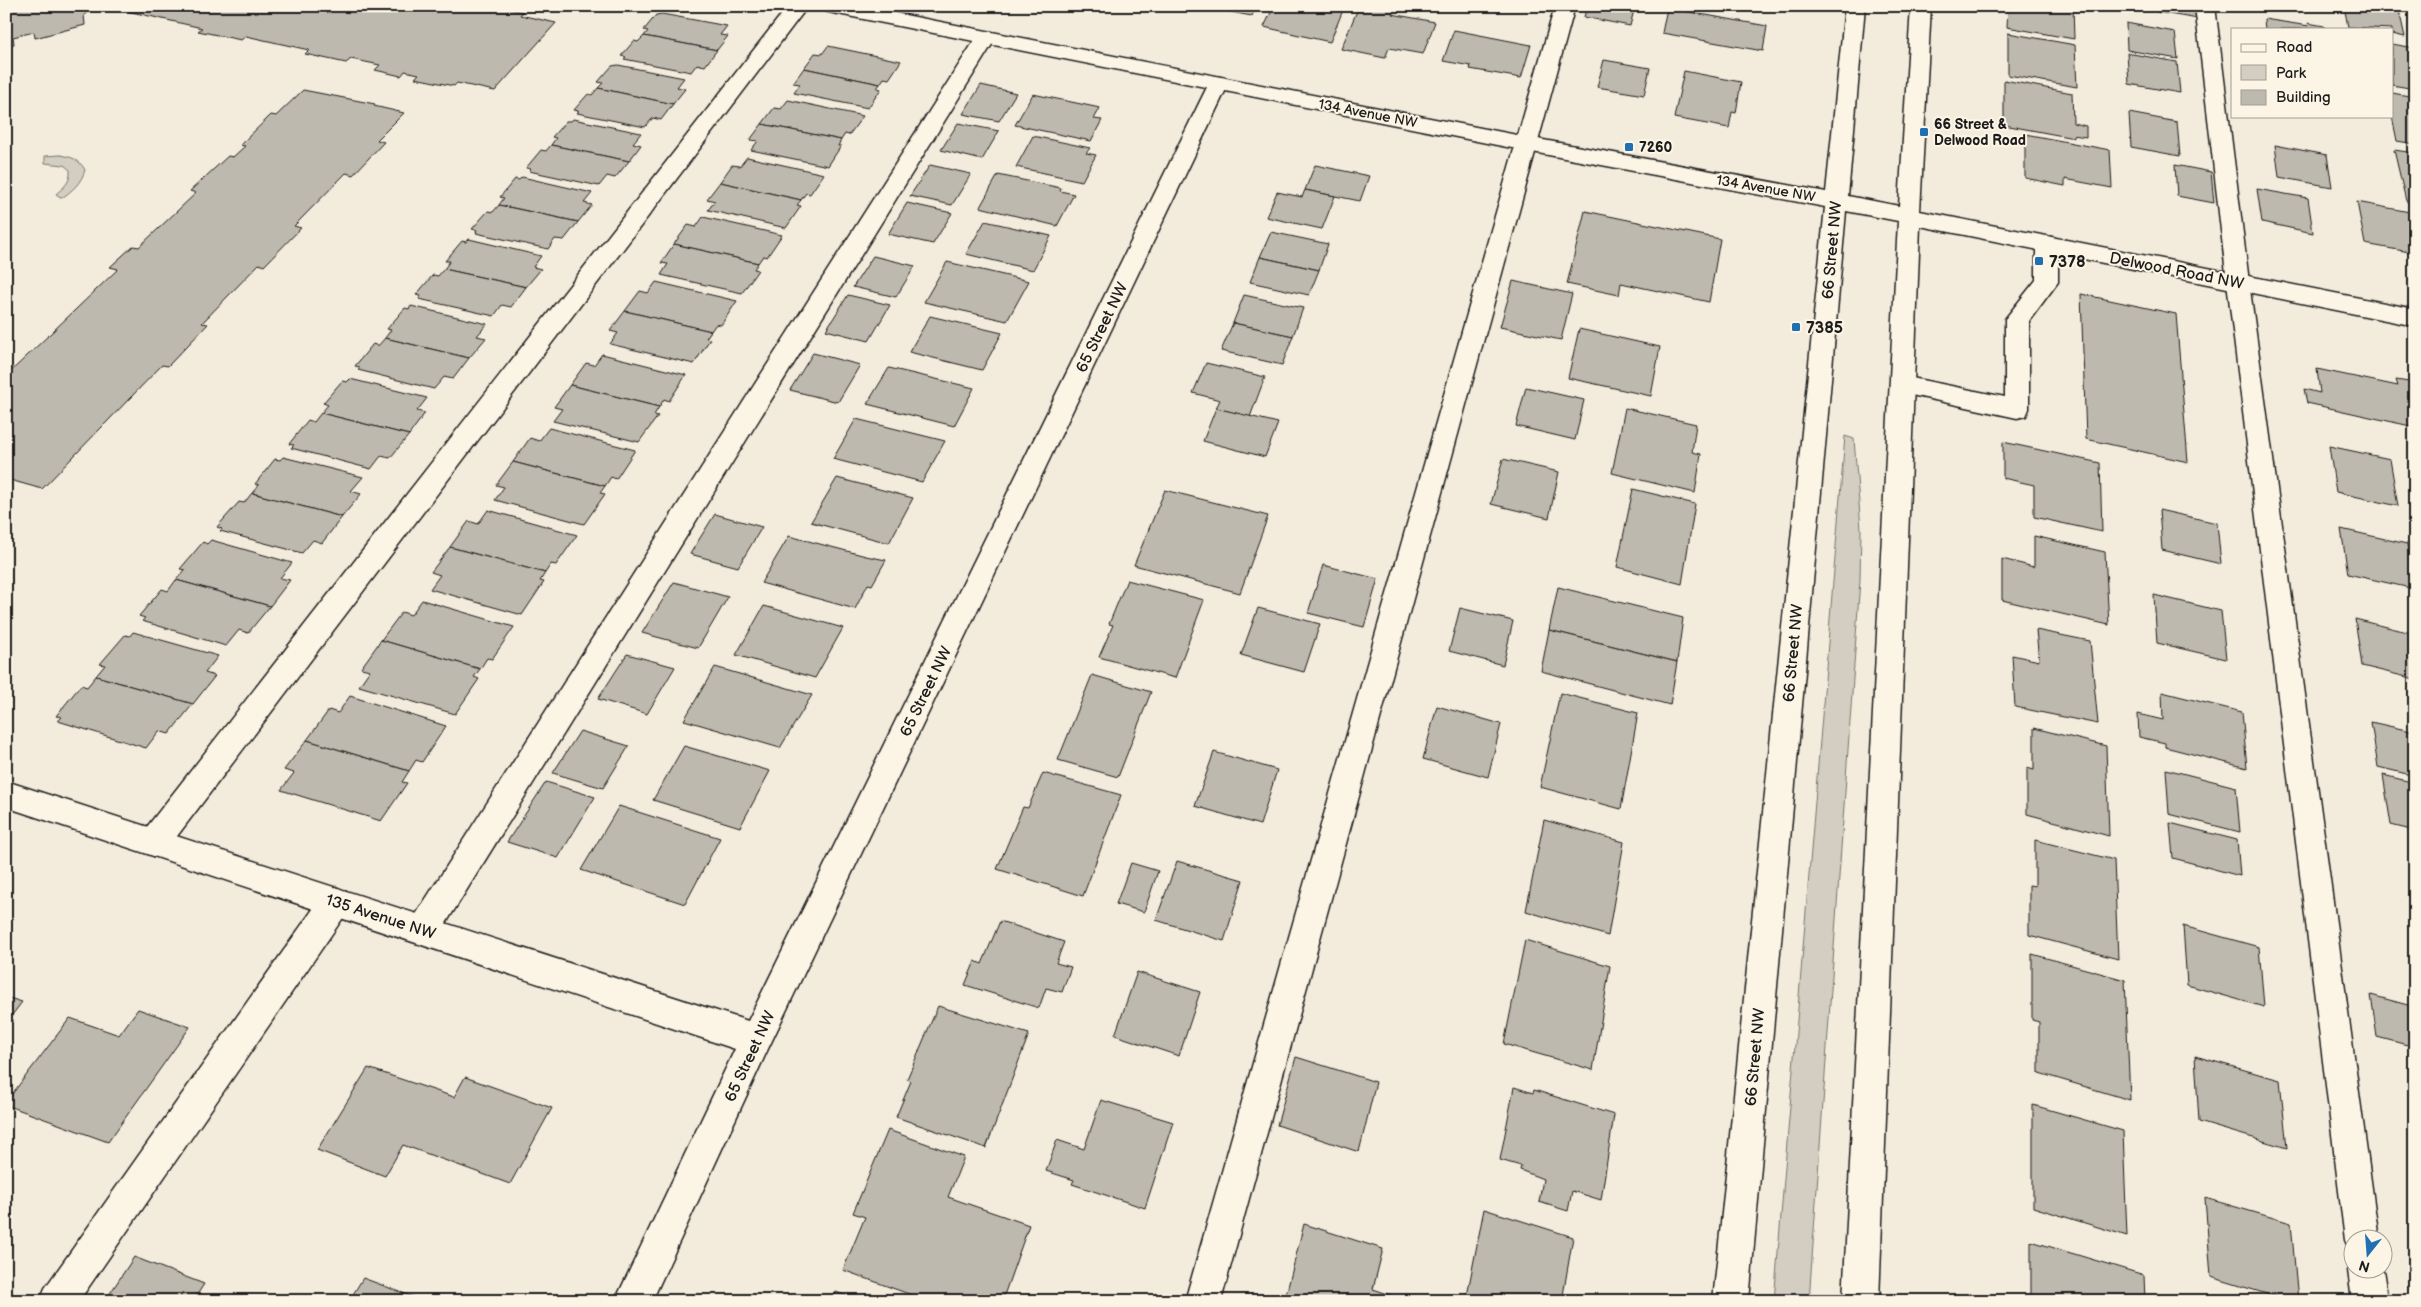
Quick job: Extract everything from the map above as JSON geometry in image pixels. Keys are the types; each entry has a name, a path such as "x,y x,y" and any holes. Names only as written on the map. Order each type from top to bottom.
{"street":[{"path":"154,842 798,6"},
{"name":"134 Avenue NW","path":"828,6 1527,144 1910,216"},
{"path":"1203,1301 1565,6"},
{"name":"66 Street NW","path":"1730,1301 1855,6"},
{"path":"1861,1301 1921,6"},
{"path":"2204,6 2361,1230"},
{"path":"424,930 986,38"},
{"name":"65 Street NW","path":"633,1301 756,1040 1219,83"},
{"name":"Delwood Road NW","path":"1910,216 2415,318"},
{"path":"1902,385 2017,409 2017,319 2047,282 2047,244"},
{"name":"135 Avenue NW","path":"6,794 756,1040"},
{"path":"58,1301 336,902"},
{"path":"2367,1280 2370,1301"}],"green space":[{"path":"60,155 75,159 85,170 76,186 62,198 56,194 68,181 70,170 64,165 45,163 45,156"},
{"path":"1845,436 1854,439 1861,529 1860,580 1809,1301 1774,1301"}],"building":[{"path":"6,6 95,6 84,15 85,25 35,38 34,32 13,37 14,44 6,46"},
{"path":"105,6 495,6 523,12 520,15 556,23 495,91 457,83 454,86 415,78 419,74 405,71 401,76 375,70 380,65 351,59 346,63 305,54 309,50 246,36 241,40 198,31 202,28"},
{"path":"1212,6 1256,6 1252,16 1214,9 1215,7"},
{"path":"1274,6 1324,6 1343,10 1330,42 1264,27"},
{"path":"1359,6 1396,6 1392,14 1435,22 1423,54 1389,48 1385,58 1341,49"},
{"path":"1587,6 1635,6 1630,26 1584,17"},
{"path":"2008,6 2073,6 2074,39 2007,27"},
{"path":"2156,6 2197,6 2198,19 2157,12"},
{"path":"2344,6 2398,6 2405,37 2394,34 2394,28 2348,27"},
{"path":"1667,8 1767,26 1763,51 1662,33"},
{"path":"662,14 727,26 720,35 728,36 717,50 644,36 648,31 644,30 656,15"},
{"path":"2264,19 2309,26 2308,23 2324,26 2324,28 2265,28"},
{"path":"2126,23 2175,32 2178,59 2127,50"},
{"path":"1454,30 1531,45 1521,78 1470,69 1471,66 1443,61"},
{"path":"2008,33 2075,45 2077,87 2008,75"},
{"path":"644,36 717,50 705,66 697,64 691,72 624,59 626,57 621,56 634,41 638,42"},
{"path":"2394,44 2415,48 2415,89 2394,85"},
{"path":"828,46 901,61 889,79 884,78 880,84 804,68 815,53 822,54"},
{"path":"2127,53 2177,62 2180,93 2129,84"},
{"path":"1604,60 1650,68 1644,95 1597,87"},
{"path":"618,65 684,78 677,87 685,89 673,104 598,88 603,83 598,82 612,66"},
{"path":"804,68 880,84 877,88 881,89 868,108 794,93 800,84 793,83"},
{"path":"1684,71 1741,82 1736,113 1732,112 1729,128 1674,118"},
{"path":"2004,80 2072,93 2073,123 2086,126 2086,137 2073,135 2074,138 2004,125"},
{"path":"981,85 1016,93 999,121 963,114"},
{"path":"598,88 673,104 661,120 653,118 645,127 577,113 579,111 574,110 588,94 592,95"},
{"path":"303,90 375,104 374,106 404,113 377,140 384,142 353,175 346,173 294,226 301,228 264,266 259,264 202,323 208,324 168,366 162,365 42,489 10,480 6,484 6,376 118,269 110,267 133,246 139,247 196,193 190,191 228,156 233,157 245,146 240,145 271,115 276,116"},
{"path":"2394,93 2415,97 2415,144 2397,141 2392,118 2394,118"},
{"path":"1033,94 1100,108 1094,119 1102,120 1091,141 1015,125"},
{"path":"788,100 863,116 849,135 845,134 841,140 762,124 774,108 781,109"},
{"path":"2129,113 2177,122 2180,156 2131,147"},
{"path":"573,119 641,133 633,143 641,145 629,161 551,145 556,138 552,137 566,121"},
{"path":"958,123 999,131 982,160 941,150"},
{"path":"762,124 841,140 838,146 841,146 828,166 751,150 758,141 750,140"},
{"path":"2025,134 2110,150 2112,188 2065,179 2065,186 2025,178"},
{"path":"1033,136 1090,148 1086,153 1096,155 1082,181 1016,167"},
{"path":"551,145 629,161 615,178 607,176 599,186 529,171 531,169 526,168 541,150 546,151"},
{"path":"2275,145 2327,155 2332,187 2279,177"},
{"path":"2394,150 2415,153 2415,203 2406,201"},
{"path":"747,157 824,174 810,194 806,193 801,200 720,182 732,165 740,166"},
{"path":"930,165 971,174 952,205 910,196"},
{"path":"1315,165 1369,176 1360,201 1305,190"},
{"path":"2175,165 2211,172 2214,203 2177,196"},
{"path":"998,175 1061,188 1060,191 1074,194 1057,226 980,207"},
{"path":"522,177 592,193 584,203 592,205 578,222 499,205 504,198 500,197 515,179 519,180"},
{"path":"720,182 801,200 797,205 801,206 786,228 708,210 715,201 707,199"},
{"path":"2257,189 2308,198 2313,233 2262,222"},
{"path":"1305,190 1335,196 1322,229 1266,217 1277,192 1302,197"},
{"path":"2357,202 2415,213 2415,253 2365,244"},
{"path":"907,203 952,213 933,244 888,234"},
{"path":"499,205 578,222 564,240 555,239 548,249 476,233 477,230 472,229 488,211 493,212"},
{"path":"1585,211 1720,239 1709,302 1621,283 1619,295 1567,284"},
{"path":"703,217 782,235 767,257 763,256 758,263 674,244 688,225 696,227"},
{"path":"985,221 1051,236 1033,270 966,254"},
{"path":"1271,232 1328,244 1319,270 1260,257"},
{"path":"469,239 541,256 533,267 541,269 526,287 444,269 450,261 445,261 462,241 466,242"},
{"path":"674,244 758,263 754,269 758,270 742,293 661,275 668,264 661,263"},
{"path":"873,256 915,266 896,297 853,287"},
{"path":"1260,257 1319,270 1309,295 1250,282"},
{"path":"947,262 1029,281 1007,321 924,302"},
{"path":"444,269 526,287 511,307 502,305 494,316 419,299 421,296 416,295 433,275 438,276"},
{"path":"1513,281 1572,294 1561,340 1500,327"},
{"path":"656,282 737,301 721,325 716,324 711,331 625,311 640,291 648,293"},
{"path":"2081,294 2176,314 2188,462 2086,439"},
{"path":"848,295 890,305 869,341 826,330"},
{"path":"1244,295 1303,308 1293,336 1233,323"},
{"path":"411,306 487,324 477,336 486,338 469,358 385,338 391,330 387,329 405,308 409,309"},
{"path":"625,311 711,331 706,338 710,339 694,364 610,344 618,333 610,331"},
{"path":"930,316 1002,333 982,370 909,352"},
{"path":"1233,323 1293,336 1282,365 1221,351"},
{"path":"1579,329 1660,347 1651,396 1568,378"},
{"path":"385,338 469,358 453,379 444,377 434,389 358,370 360,367 355,366 373,344 378,346"},
{"path":"813,353 860,365 838,402 790,390"},
{"path":"602,354 686,375 669,401 664,399 659,407 570,385 586,363 594,365"},
{"path":"1206,363 1265,377 1250,417 1216,408 1220,400 1193,393"},
{"path":"889,368 974,388 954,426 867,404"},
{"path":"2317,369 2398,386 2396,380 2415,383 2415,427 2307,403 2304,389 2320,393"},
{"path":"350,379 427,398 417,411 425,413 409,435 321,413 328,405 323,403 342,381 347,382"},
{"path":"570,385 659,407 654,415 658,416 639,442 553,421 562,409 554,407"},
{"path":"1526,387 1584,400 1575,440 1516,426"},
{"path":"1216,408 1278,423 1265,457 1203,441"},
{"path":"1625,408 1696,424 1692,452 1701,454 1695,493 1612,473"},
{"path":"321,413 409,435 390,458 381,456 371,469 291,448 294,445 289,444 308,420 314,422"},
{"path":"856,419 945,441 922,482 833,459"},
{"path":"549,428 635,450 616,479 611,477 605,486 513,462 530,438 539,441"},
{"path":"2003,442 2100,463 2102,532 2034,517 2034,485 2003,478"},
{"path":"2329,446 2390,459 2398,506 2336,492"},
{"path":"283,457 363,477 351,491 361,494 342,517 252,493 259,485 255,484 275,459 280,460"},
{"path":"1503,459 1559,472 1549,518 1491,504"},
{"path":"513,462 605,486 600,493 605,494 584,524 495,500 504,487 496,485"},
{"path":"837,478 913,498 889,543 811,522"},
{"path":"1633,489 1695,504 1682,584 1617,567"},
{"path":"1165,490 1268,516 1240,593 1134,565"},
{"path":"252,493 342,517 322,543 313,540 302,553 220,531 222,529 217,527 239,502 244,503"},
{"path":"488,510 577,535 556,565 551,564 545,573 450,547 469,521 478,524"},
{"path":"2159,510 2217,523 2221,564 2162,550"},
{"path":"715,514 762,527 738,567 690,554"},
{"path":"2341,529 2407,544 2415,589 2348,574"},
{"path":"789,536 886,560 872,585 868,584 855,609 761,583"},
{"path":"2034,536 2105,552 2109,625 2002,600 2002,559 2034,567"},
{"path":"211,540 292,563 280,578 290,580 270,606 176,580 185,570 180,569 203,542 207,544"},
{"path":"450,547 545,573 540,581 544,582 522,615 430,589 440,575 431,572"},
{"path":"1323,565 1378,579 1364,627 1308,613"},
{"path":"176,580 270,606 248,633 239,630 226,646 142,621 145,618 139,616 162,589 168,591"},
{"path":"1127,580 1204,600 1175,678 1099,657 1113,625 1109,624"},
{"path":"674,582 728,597 698,648 642,633"},
{"path":"1558,587 1683,618 1677,662 1549,630"},
{"path":"2154,595 2221,611 2226,659 2157,643"},
{"path":"422,600 514,627 492,659 487,658 480,669 381,640 402,612 411,615"},
{"path":"764,606 843,628 815,678 736,655"},
{"path":"1258,608 1320,624 1304,672 1241,655"},
{"path":"1460,608 1513,621 1503,665 1449,651"},
{"path":"2355,619 2415,634 2415,679 2362,666"},
{"path":"1549,630 1677,662 1670,705 1541,671"},
{"path":"2036,630 2090,641 2098,724 2015,707 2012,655 2039,661"},
{"path":"133,632 218,656 205,673 215,676 193,704 96,676 105,665 100,664 125,635 130,636"},
{"path":"381,640 480,669 474,677 479,679 455,714 359,686 370,670 361,668"},
{"path":"627,654 675,667 647,714 598,699"},
{"path":"715,667 812,695 780,748 684,720"},
{"path":"1092,675 1151,692 1118,777 1058,760"},
{"path":"96,676 193,704 169,734 159,731 146,748 58,721 62,717 56,716 81,685 87,687"},
{"path":"2162,692 2242,712 2247,768 2165,747 2165,743 2139,737 2138,714 2163,720"},
{"path":"1560,693 1638,713 1621,809 1540,787"},
{"path":"350,696 446,726 422,762 416,760 409,771 307,740 329,710 338,713"},
{"path":"1437,706 1501,724 1488,777 1423,759"},
{"path":"2371,722 2415,732 2415,776 2378,767"},
{"path":"2034,728 2106,746 2109,836 2027,814 2027,768 2034,770"},
{"path":"580,731 629,746 603,788 553,773"},
{"path":"307,740 409,771 402,782 407,783 381,821 281,790 294,773 284,770"},
{"path":"684,746 770,771 740,827 653,800"},
{"path":"1214,752 1277,770 1260,825 1195,806"},
{"path":"2166,769 2236,787 2240,832 2169,814"},
{"path":"1043,773 1121,795 1083,896 997,869 1023,807 1028,808"},
{"path":"2383,775 2415,783 2415,831 2391,825"},
{"path":"546,782 595,797 558,858 507,842"},
{"path":"619,806 720,838 685,904 581,870"},
{"path":"1544,820 1624,842 1608,936 1526,911"},
{"path":"2170,823 2237,840 2240,876 2173,858"},
{"path":"2035,840 2114,860 2118,959 2029,935 2029,885 2035,886"},
{"path":"1177,861 1243,880 1224,941 1156,920"},
{"path":"1131,863 1158,871 1144,912 1116,904"},
{"path":"1000,921 1064,942 1056,963 1071,967 1062,992 1046,988 1039,1008 965,985 975,961 982,964"},
{"path":"2183,926 2259,947 2264,1007 2187,985"},
{"path":"1525,940 1610,966 1593,1070 1504,1044"},
{"path":"2032,954 2125,980 2130,1100 2039,1073 2039,1022 2032,1020"},
{"path":"1137,972 1200,992 1179,1056 1115,1035"},
{"path":"2371,995 2415,1007 2415,1047 2377,1037"},
{"path":"6,997 22,1002 6,1023"},
{"path":"938,1006 1029,1034 986,1148 896,1117 911,1081 907,1079"},
{"path":"138,1009 190,1027 108,1142 6,1105 6,1102 70,1018 119,1035"},
{"path":"2195,1056 2280,1080 2287,1148 2199,1122"},
{"path":"1296,1057 1376,1082 1359,1152 1277,1125"},
{"path":"368,1068 454,1097 465,1077 552,1108 510,1184 403,1145 385,1176 317,1150"},
{"path":"1514,1087 1533,1093 1534,1090 1614,1115 1601,1200 1572,1191 1568,1211 1539,1202 1543,1179 1520,1170 1521,1166 1500,1160"},
{"path":"1101,1100 1173,1122 1145,1208 1072,1184 1074,1180 1046,1171 1057,1140 1084,1149"},
{"path":"2033,1105 2123,1131 2127,1236 2033,1207"},
{"path":"888,1130 964,1157 948,1197 1029,1225 1002,1301 928,1301 843,1270 865,1217 853,1213"},
{"path":"2205,1198 2291,1223 2298,1301 2290,1301 2211,1277"},
{"path":"1484,1209 1573,1237 1562,1301 1466,1301"},
{"path":"1304,1224 1383,1249 1373,1289 1409,1301 1302,1301 1286,1295"},
{"path":"2031,1241 2144,1275 2145,1301 2031,1301"},
{"path":"134,1257 204,1284 193,1301 105,1301"},
{"path":"363,1278 424,1301 349,1301"},
{"path":"836,1292 859,1301 832,1301"}],"place":[{"name":"66 Street & Delwood Road","path":"1924,132"},
{"name":"7260","path":"1629,147"},
{"name":"7378","path":"2039,261"},
{"name":"7385","path":"1796,327"}]}
